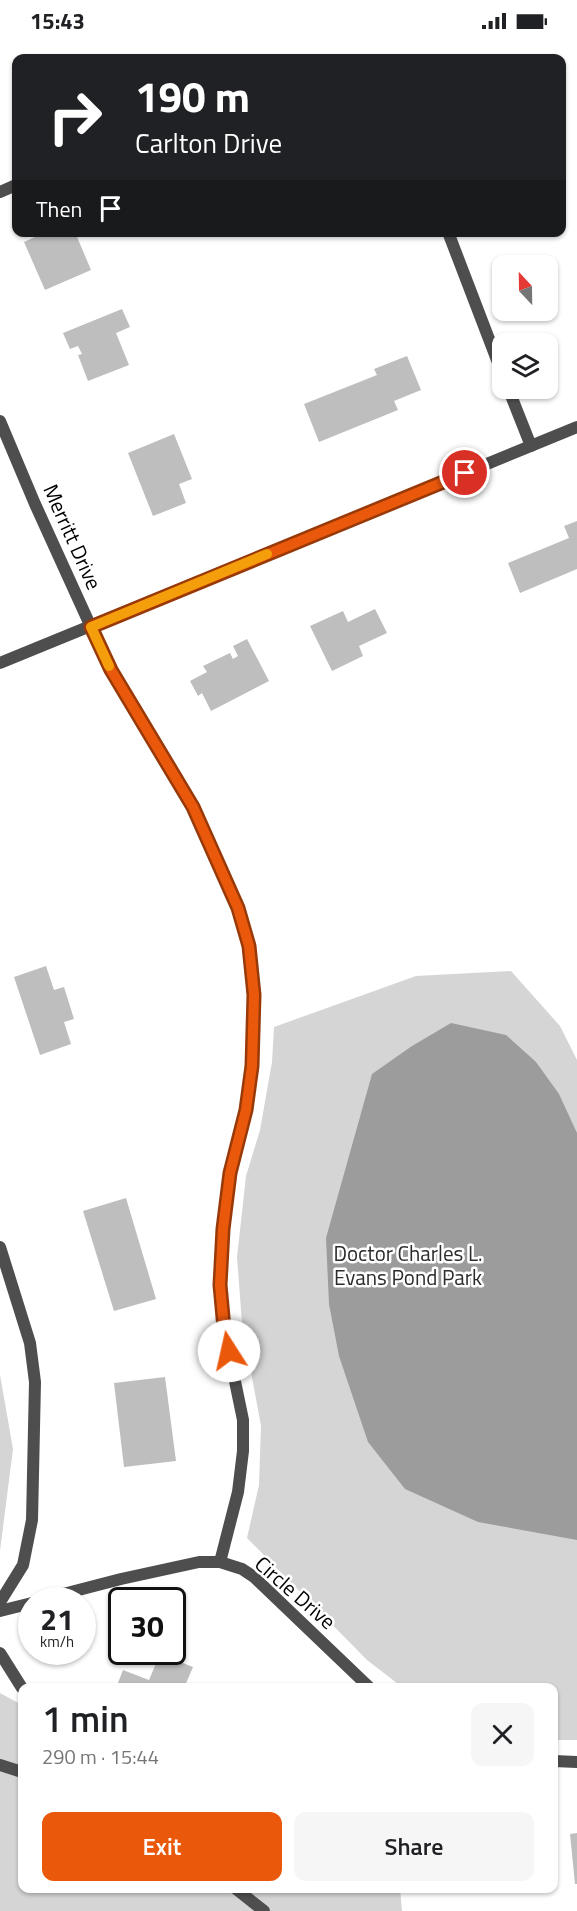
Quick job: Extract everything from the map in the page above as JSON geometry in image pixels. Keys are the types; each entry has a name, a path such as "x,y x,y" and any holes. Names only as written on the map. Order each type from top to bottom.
{"street":[{"path":"450,237 492,347"},
{"path":"512,399 531,446"},
{"name":"Merritt Drive","path":"0,421 35,504 111,670 193,807 238,908 249,946 254,995 252,1066 246,1110 230,1173 223,1229 220,1285 224,1328 243,1420 243,1451 238,1492 220,1562"},
{"path":"0,663 577,427"},
{"path":"0,1247 30,1343 35,1382 32,1520 23,1565 0,1602"},
{"name":"Circle Drive","path":"90,1587 199,1562 220,1562 242,1569 254,1577 365,1683"},
{"path":"0,1611 18,1606"},
{"path":"0,1653 19,1683"},
{"path":"558,1761 577,1762"},
{"path":"0,1765 18,1771"},
{"path":"241,1893 264,1911"}],"green space":[{"name":"Doctor Charles L. Evans Pond Park","path":"511,971 560,1026 577,1060 577,1740 558,1740 558,1683 397,1683 367,1660 247,1538 259,1485 261,1426 242,1323 237,1257 246,1176 260,1130 272,1062 274,1027 416,976"},
{"path":"0,1375 13,1449 0,1551"},
{"path":"0,1693 18,1703 18,1893 400,1893 402,1911 0,1911"}],"shaded area":[{"path":"451,1023 506,1035 536,1062 559,1094 577,1133 577,1540 478,1522 405,1489 368,1442 339,1356 329,1304 326,1238 372,1074 412,1046"}],"building":[{"path":"35,237 77,237 91,270 45,290 24,242"},
{"path":"122,309 130,327 116,333 129,365 88,381 78,355 82,354 78,346 70,349 63,333"},
{"path":"407,356 421,390 394,401 398,410 319,442 304,404 377,375 374,369"},
{"path":"174,434 192,479 179,484 186,503 153,516 128,453"},
{"path":"577,521 577,569 520,593 508,563 569,538 564,526"},
{"path":"375,609 387,633 359,646 363,656 332,671 310,626 343,611 348,622"},
{"path":"247,639 269,681 211,711 202,693 198,696 190,681 207,672 203,666 230,653 233,659 238,656 233,646"},
{"path":"46,966 54,990 64,987 74,1019 64,1022 71,1044 40,1055 14,977"},
{"path":"126,1198 156,1299 114,1311 83,1211"},
{"path":"165,1377 176,1461 124,1467 114,1383"},
{"path":"186,1664 193,1667 186,1683 118,1683 123,1670 149,1680 155,1665"},
{"path":"577,1833 577,1884 575,1884 570,1834"}],"slow traffic":[{"path":"109,666 91,627 267,554"}],"route":[{"path":"229,1351 224,1328 220,1285 223,1229 230,1173 246,1110 252,1066 254,995 249,946 238,908 193,807 111,670 91,627 465,473"}]}
